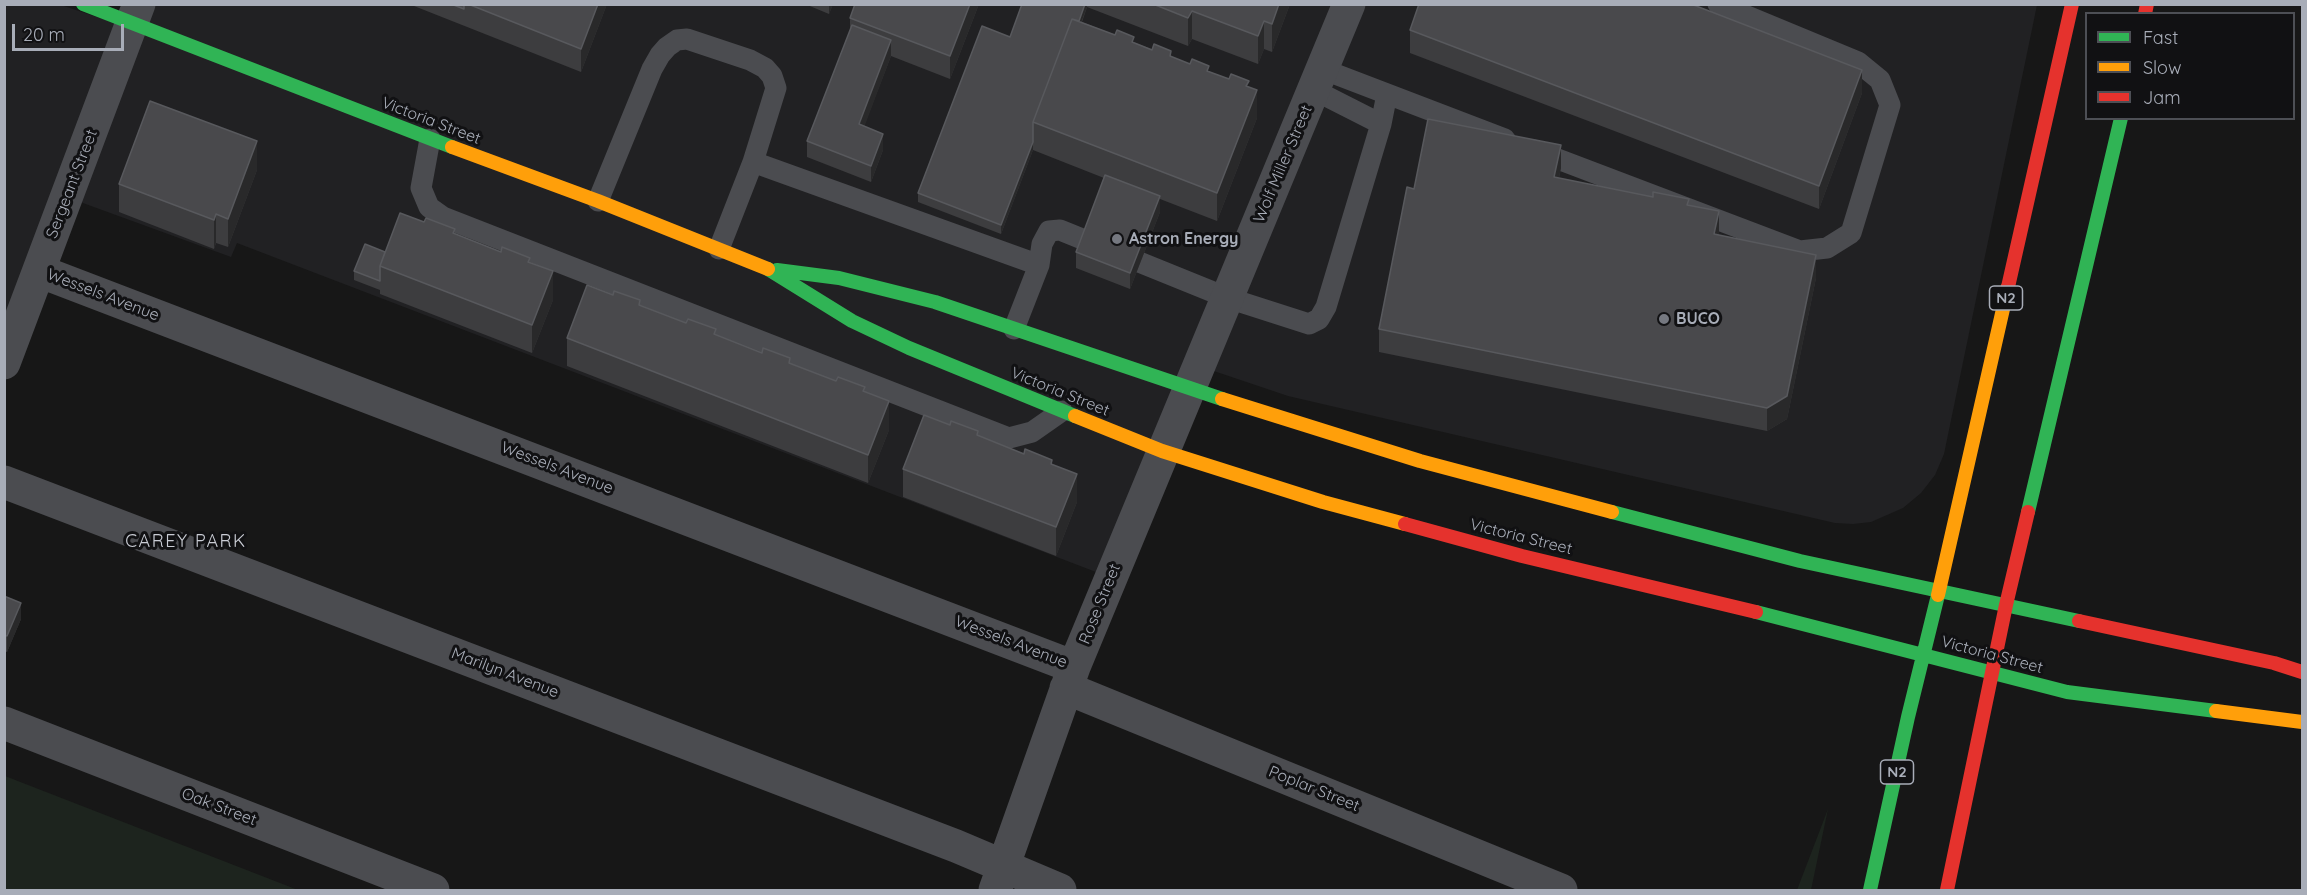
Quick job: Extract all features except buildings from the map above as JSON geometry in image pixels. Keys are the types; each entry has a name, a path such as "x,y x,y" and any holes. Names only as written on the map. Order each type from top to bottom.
{"main road":[{"name":"Victoria Street","path":"83,4 135,14 430,139 598,201 768,269 852,321 961,370 1162,451 1323,502 1522,556 1828,628 2067,692 2302,722"},
{"name":"N2","path":"1870,891 2072,4"},
{"path":"1947,891 2006,605 2121,120"},
{"name":"Victoria Street","path":"768,269 840,278 935,302 1190,389 1420,461 1800,561 2274,663 2302,672"}],"street":[{"name":"Wolf Miller Street","path":"1190,389 1349,4"},
{"name":"Sergeant Street","path":"4,363 135,14"},
{"name":"Wessels Avenue","path":"39,271 1070,677"},
{"name":"Rose Street","path":"999,879 1070,677 1162,451 1190,389"},
{"name":"Marilyn Avenue","path":"4,482 862,810 999,879 1060,891"},
{"name":"Poplar Street","path":"1070,677 1561,891"},
{"name":"Oak Street","path":"4,723 433,891"}],"lane":[{"path":"1318,79 1387,94 1800,251 1827,248 1851,233 1890,105 1880,80 1858,62 1718,4"},
{"path":"598,201 652,69 660,55 677,40 687,39 750,60 765,68 772,76 776,88 753,162 719,249"},
{"path":"1318,79 1381,124"},
{"path":"1014,329 1039,265 1042,244 1049,231 1060,230 1228,298 1309,324 1319,319 1326,306 1381,124 1387,94"},
{"path":"430,139 422,188 429,207 443,217 1009,438 1032,432 1062,411"},
{"path":"753,162 1039,265"}],"shaded area":[{"path":"136,4 2037,5 1944,454 1935,475 1921,493 1903,508 1871,522 1835,523 1288,396 1196,365 1109,577 237,243 231,257 61,195 5,339 5,5 61,5 127,27"},
{"path":"5,776 298,890 5,890"},
{"path":"1828,809 1811,890 1797,890"}],"traffic: fast":[{"path":"83,4 452,147"},
{"path":"2028,512 2121,120"},
{"path":"768,269 852,321 909,348 1075,416"},
{"path":"777,270 839,278 935,302 1222,399"},
{"path":"1612,512 1800,561 2079,621"},
{"path":"1870,890 1908,717 1938,595"},
{"path":"1756,612 2067,692 2216,711"}],"traffic: slow":[{"path":"452,147 598,201 768,269"},
{"path":"1938,595 2008,287"},
{"path":"1222,399 1420,461 1612,512"},
{"path":"1075,416 1162,451 1323,502 1405,524"},
{"path":"2216,711 2302,722"}],"traffic: jam":[{"path":"2008,287 2072,4"},
{"path":"2145,12 2147,4"},
{"path":"1947,890 2006,605 2028,512"},
{"path":"1405,524 1522,556 1756,612"},
{"path":"2079,621 2274,663 2302,672"}],"place":[{"name":"Astron Energy","path":"1117,239"},
{"name":"BUCO","path":"1664,319"}],"district":[{"name":"CAREY PARK","path":"186,542"}]}
